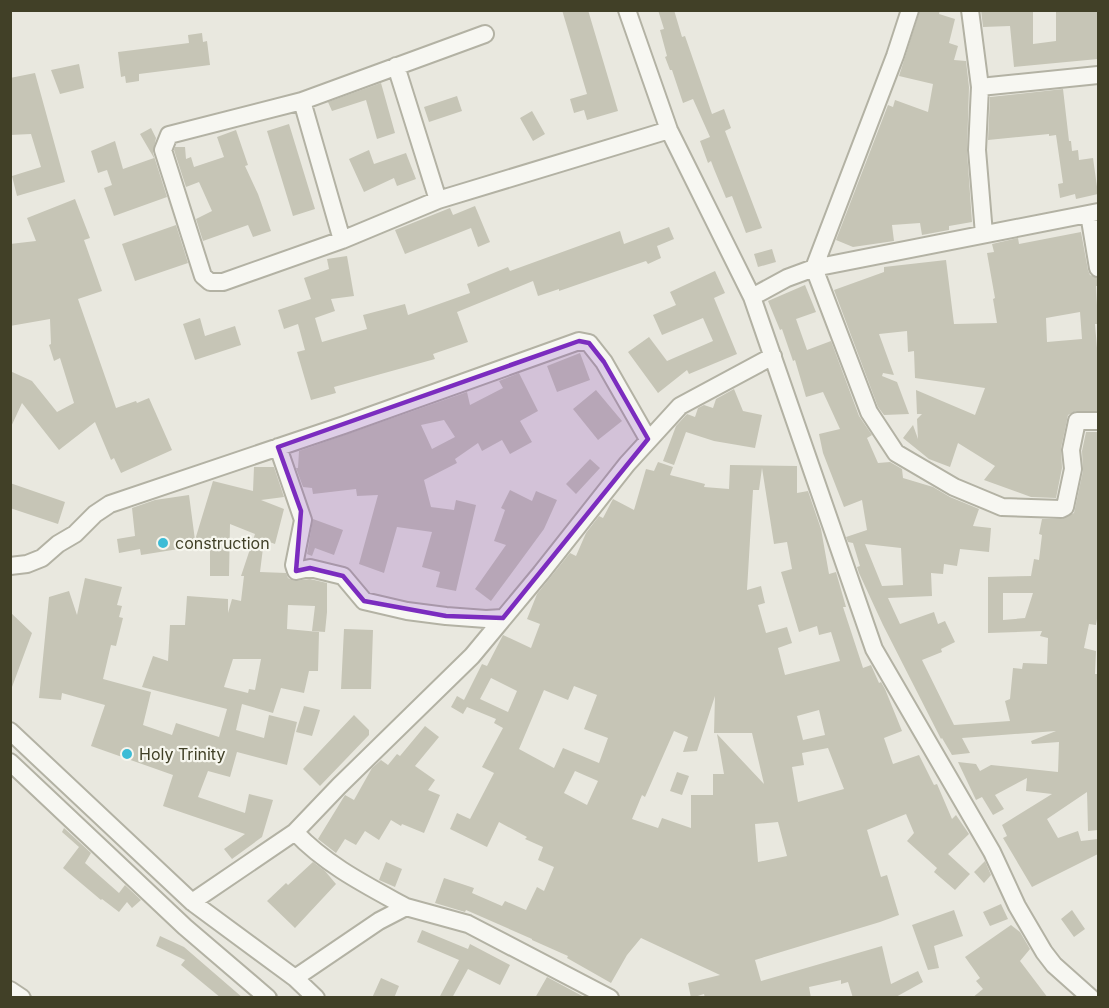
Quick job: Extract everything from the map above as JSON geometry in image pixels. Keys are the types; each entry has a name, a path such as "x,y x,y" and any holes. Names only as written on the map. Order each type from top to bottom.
{"street":[{"path":"627,10 669,130 752,297 874,649 992,852 1017,906 1044,952 1054,965 1091,998"},
{"path":"910,10 895,56 814,268 869,412 896,453 954,487 1002,507 1061,509 1065,507 1073,469 1071,450 1077,421 1098,421"},
{"path":"970,10 980,87 977,150 984,234"},
{"path":"485,34 302,101 169,135 163,150 203,276 210,282 223,282 342,240 438,200 669,130"},
{"path":"396,66 438,200"},
{"path":"980,87 1098,75"},
{"path":"302,101 342,240"},
{"path":"752,297 788,278 814,268 1094,213 1098,268"},
{"path":"10,566 27,564 42,558 110,504 579,341 589,343 604,362 648,439"},
{"path":"192,902 295,832 471,656 648,439 680,406 773,356"},
{"path":"278,447 303,520 294,565 296,571 310,568 343,576 364,601 407,611 486,619 503,618"},
{"path":"10,731 192,902 295,978 315,998"},
{"path":"10,762 185,927 268,998"},
{"path":"295,832 311,849 356,880 405,907 468,924 609,998"},
{"path":"295,978 379,921 405,907"},
{"path":"10,990 22,998"}],"highlighted area":[{"path":"579,341 589,343 604,362 648,439 503,618 446,616 364,601 343,576 310,568 296,571 301,511 278,447"}],"building":[{"path":"562,10 588,10 618,111 587,120 584,110 574,113 570,99 587,94"},
{"path":"658,10 674,10 712,114 724,109 731,128 725,131 762,228 746,233 732,196 726,198 711,161 708,163 700,141 710,137 693,99 683,103 665,57 667,56 660,30 664,29"},
{"path":"920,10 940,10 939,14 955,19 949,43 958,46 954,60 966,61 969,87 967,151 972,222 949,226 949,230 922,235 920,223 892,225 894,241 853,247 836,240 888,105 893,107 895,100 928,112 933,84 899,76"},
{"path":"981,10 1033,10 1033,44 1056,41 1056,10 1098,10 1098,59 1014,67 1010,26 983,27"},
{"path":"202,33 203,42 207,41 210,65 139,74 139,81 126,83 125,76 121,77 118,52 189,43 188,35"},
{"path":"79,64 84,88 60,94 51,70"},
{"path":"35,73 65,182 17,196 12,176 41,167 31,134 10,135 10,78"},
{"path":"381,83 395,133 377,139 366,100 332,111 328,102"},
{"path":"1063,89 1072,151 1078,150 1079,160 1093,158 1098,194 1076,199 1075,194 1060,198 1058,184 1063,183 1056,135 988,140 990,97"},
{"path":"457,96 462,111 429,122 424,107"},
{"path":"532,111 545,134 533,141 520,118"},
{"path":"289,124 315,209 293,216 267,131"},
{"path":"151,128 156,138 153,153 167,197 114,216 104,188 112,185 107,170 98,173 91,151 115,141 123,169 154,158 140,134"},
{"path":"236,130 248,165 245,166 271,231 253,237 248,225 203,241 196,219 212,211 199,182 186,187 174,150 175,147 185,147 186,159 191,157 194,167 224,157 217,137"},
{"path":"369,150 374,164 406,153 416,179 397,186 394,178 364,192 349,159"},
{"path":"75,199 90,238 84,240 102,291 78,299 116,408 149,398 172,450 121,473 114,458 111,460 95,422 59,450 22,403 10,429 10,371 32,381 57,412 74,403 60,358 54,361 49,345 51,344 50,319 10,326 10,244 36,241 27,218"},
{"path":"475,206 490,242 478,247 471,228 405,254 395,230 450,208 453,215"},
{"path":"176,225 188,263 135,281 122,244"},
{"path":"669,227 674,239 657,246 661,258 648,264 646,261 538,296 533,281 457,312 468,342 433,354 435,359 334,387 336,393 311,400 297,352 305,350 298,324 284,329 278,310 311,299 304,278 329,269 327,259 347,256 354,296 331,299 335,311 315,318 322,342 367,329 363,315 405,304 408,315 470,293 467,284 508,267 510,271 620,231 624,244"},
{"path":"1081,232 1088,270 1090,275 1098,278 1098,286 1096,286 1098,324 1095,324 1098,411 1076,411 1068,415 1061,448 1062,468 1056,498 1031,497 984,480 995,466 958,443 950,467 929,459 903,438 913,425 918,439 917,419 922,414 917,414 916,390 975,415 985,388 915,378 914,351 908,352 907,331 879,334 894,375 883,373 882,376 897,382 909,414 884,415 878,407 834,290 884,272 884,267 946,260 954,324 997,323 987,253 994,252 992,244 1018,238 1019,244","holes":["1080,312 1082,339 1047,342 1046,318"]},
{"path":"772,249 776,262 758,267 754,254"},
{"path":"715,271 725,293 714,298 737,354 689,374 687,370 658,393 628,352 649,337 667,361 713,341 703,318 662,335 653,315 676,305 670,292"},
{"path":"805,285 816,312 796,319 807,350 831,341 859,416 872,435 867,438 878,463 890,462 902,469 903,478 933,487 979,509 973,526 991,528 989,552 960,549 957,566 944,564 943,574 931,573 932,596 888,598 900,624 934,612 938,624 945,621 955,642 941,649 942,652 922,660 954,725 1010,721 1005,701 1010,699 1013,668 1022,669 1023,663 1047,664 1048,638 1040,636 1042,631 988,633 988,577 1031,576 1034,559 1039,560 1042,535 1039,534 1042,519 1061,519 1074,513 1083,471 1082,451 1086,432 1098,432 1098,613 1096,625 1089,624 1084,648 1096,651 1095,674 1098,674 1098,830 1088,831 1087,792 1047,819 1058,838 1078,831 1081,841 1098,839 1098,854 1032,887 1003,838 1007,836 1002,825 1052,794 1026,791 1027,778 995,795 1004,809 993,815 982,797 976,800 958,762 976,764 980,771 991,765 1058,772 1059,742 1032,744 1031,741 1056,731 962,738 970,753 952,755 941,739 883,625 859,573 857,567 860,566 853,543 848,542 846,537 867,530 862,500 844,507 823,453 819,434 840,429 823,392 806,397 795,360 793,361 782,329 780,330 768,301","holes":["865,544 901,548 903,585 882,586","1003,593 1033,593 1025,618 1003,620"]},
{"path":"200,318 205,336 235,326 241,345 195,360 183,324"},
{"path":"580,353 590,380 557,392 547,366"},
{"path":"519,373 538,411 520,421 532,442 510,454 502,440 482,451 478,443 455,459 457,463 424,480 431,507 454,510 456,500 476,505 456,591 436,587 440,572 422,567 432,532 397,527 384,573 359,564 378,495 357,496 356,489 313,494 312,488 303,487 296,468 298,468 299,451 467,392 470,405 503,388 499,381","holes":["444,420 455,437 432,449 421,425"]},
{"path":"734,389 743,411 762,415 755,448 714,441 686,432 674,465 663,461 676,426 687,414 695,417 698,408 704,405 713,408 716,399"},
{"path":"596,390 622,421 598,440 573,409"},
{"path":"590,459 600,468 576,494 566,484"},
{"path":"658,462 673,467 670,475 705,484 704,487 729,489 730,465 797,466 797,493 808,491 821,529 829,574 836,572 846,607 843,607 863,668 871,665 879,683 881,682 885,689 902,731 884,738 893,764 919,755 934,785 937,784 952,819 956,815 969,834 948,854 970,874 955,890 934,872 937,868 907,841 914,833 906,814 867,830 881,877 887,875 899,915 755,960 761,981 882,946 891,984 918,971 923,982 894,998 853,998 848,982 841,984 841,980 809,987 811,998 705,998 704,994 691,998 688,983 720,975 641,938 627,955 611,983 567,958 568,956 532,939 466,910 465,912 435,903 444,878 474,888 472,893 502,906 505,901 526,910 537,887 544,891 554,867 538,860 543,847 525,839 527,837 499,822 487,847 450,829 457,813 470,819 494,773 482,767 503,728 494,723 496,719 467,707 463,714 451,707 457,696 464,700 482,664 487,666 503,635 531,648 540,624 527,619 537,594 570,553 576,556 586,533 599,516 603,518 613,499 634,510 646,469 654,471","holes":["762,468 774,544 787,542 792,569 781,572 799,632 817,626 819,635 831,632 840,661 785,675 778,648 792,643 787,627 766,633 758,605 765,603 761,586 747,590 753,490 759,490","491,678 517,691 508,712 480,699","574,686 597,695 584,729 608,738 599,763 563,748 554,768 519,749 544,690 568,700","715,696 714,733 752,733 764,784 717,734 724,774 713,774 713,795 691,795 691,828 662,818 658,828 632,819 642,795 645,797 674,731 688,737 683,752 697,751","819,710 825,735 803,740 797,716","828,748 844,789 798,802 792,767 804,765 802,753","575,771 598,781 587,805 564,793","778,822 787,856 758,862 755,824"]},
{"path":"254,467 274,467 284,497 261,500 284,509 275,544 264,540 260,572 286,573 288,578 294,581 310,579 327,583 327,612 325,632 312,631 315,606 288,605 287,629 319,632 318,671 309,671 304,693 281,688 273,713 242,704 236,730 264,738 269,715 297,722 287,765 237,752 230,777 208,771 198,797 245,813 249,794 273,800 262,837 232,859 224,849 245,834 163,806 173,775 91,746 105,705 62,693 61,700 39,698 49,597 69,591 77,615 85,578 122,587 117,605 122,606 119,617 123,618 116,646 111,645 103,679 151,692 143,725 172,735 176,723 219,737 227,709 142,687 153,656 168,661 170,625 185,625 187,596 228,599 228,613 232,599 241,601 244,576 241,576 255,534 230,524 229,576 210,576 210,544 141,555 140,549 119,553 117,539 135,536 132,508 155,500 189,495 195,540 213,481 253,491","holes":["233,659 261,659 255,690 249,689 248,693 224,687"]},
{"path":"10,483 65,502 58,524 10,508"},
{"path":"510,490 532,501 536,491 557,500 544,529 491,601 475,589 506,545 494,541 505,510 501,508"},
{"path":"313,519 343,530 334,555 315,548 312,556 307,554"},
{"path":"10,612 32,633 12,687 10,687"},
{"path":"344,629 373,630 371,689 341,689"},
{"path":"304,706 320,710 312,736 296,732"},
{"path":"354,715 369,730 369,735 320,786 303,769"},
{"path":"425,726 439,737 415,766 435,780 428,790 440,795 424,833 402,824 401,826 391,820 379,840 365,831 356,845 345,839 336,853 318,839 345,795 354,800 372,768 381,760 388,765 397,754 400,756"},
{"path":"677,772 689,776 682,795 670,791"},
{"path":"64,828 91,853 85,863 119,893 125,885 141,900 132,908 127,902 119,912 63,868 79,847 62,832"},
{"path":"985,861 991,875 984,883 974,872"},
{"path":"313,862 336,884 295,928 267,901"},
{"path":"386,862 402,869 395,887 379,880"},
{"path":"1001,904 1008,919 990,926 983,912"},
{"path":"954,910 963,936 934,946 939,968 928,970 912,925"},
{"path":"1072,910 1085,929 1074,937 1061,919"},
{"path":"1011,925 1020,932 1030,949 1020,961 1048,998 972,998 983,989 976,981 980,978 965,957"},
{"path":"422,930 468,949 470,944 510,965 500,985 468,969 452,998 439,998 459,960 417,942"},
{"path":"160,936 184,947 243,998 221,998 181,965 185,960 156,946"},
{"path":"547,977 586,998 535,998"},
{"path":"381,978 399,986 394,998 372,998"}],"place":[{"name":"construction","path":"163,543"},
{"name":"Holy Trinity","path":"127,754"}]}
